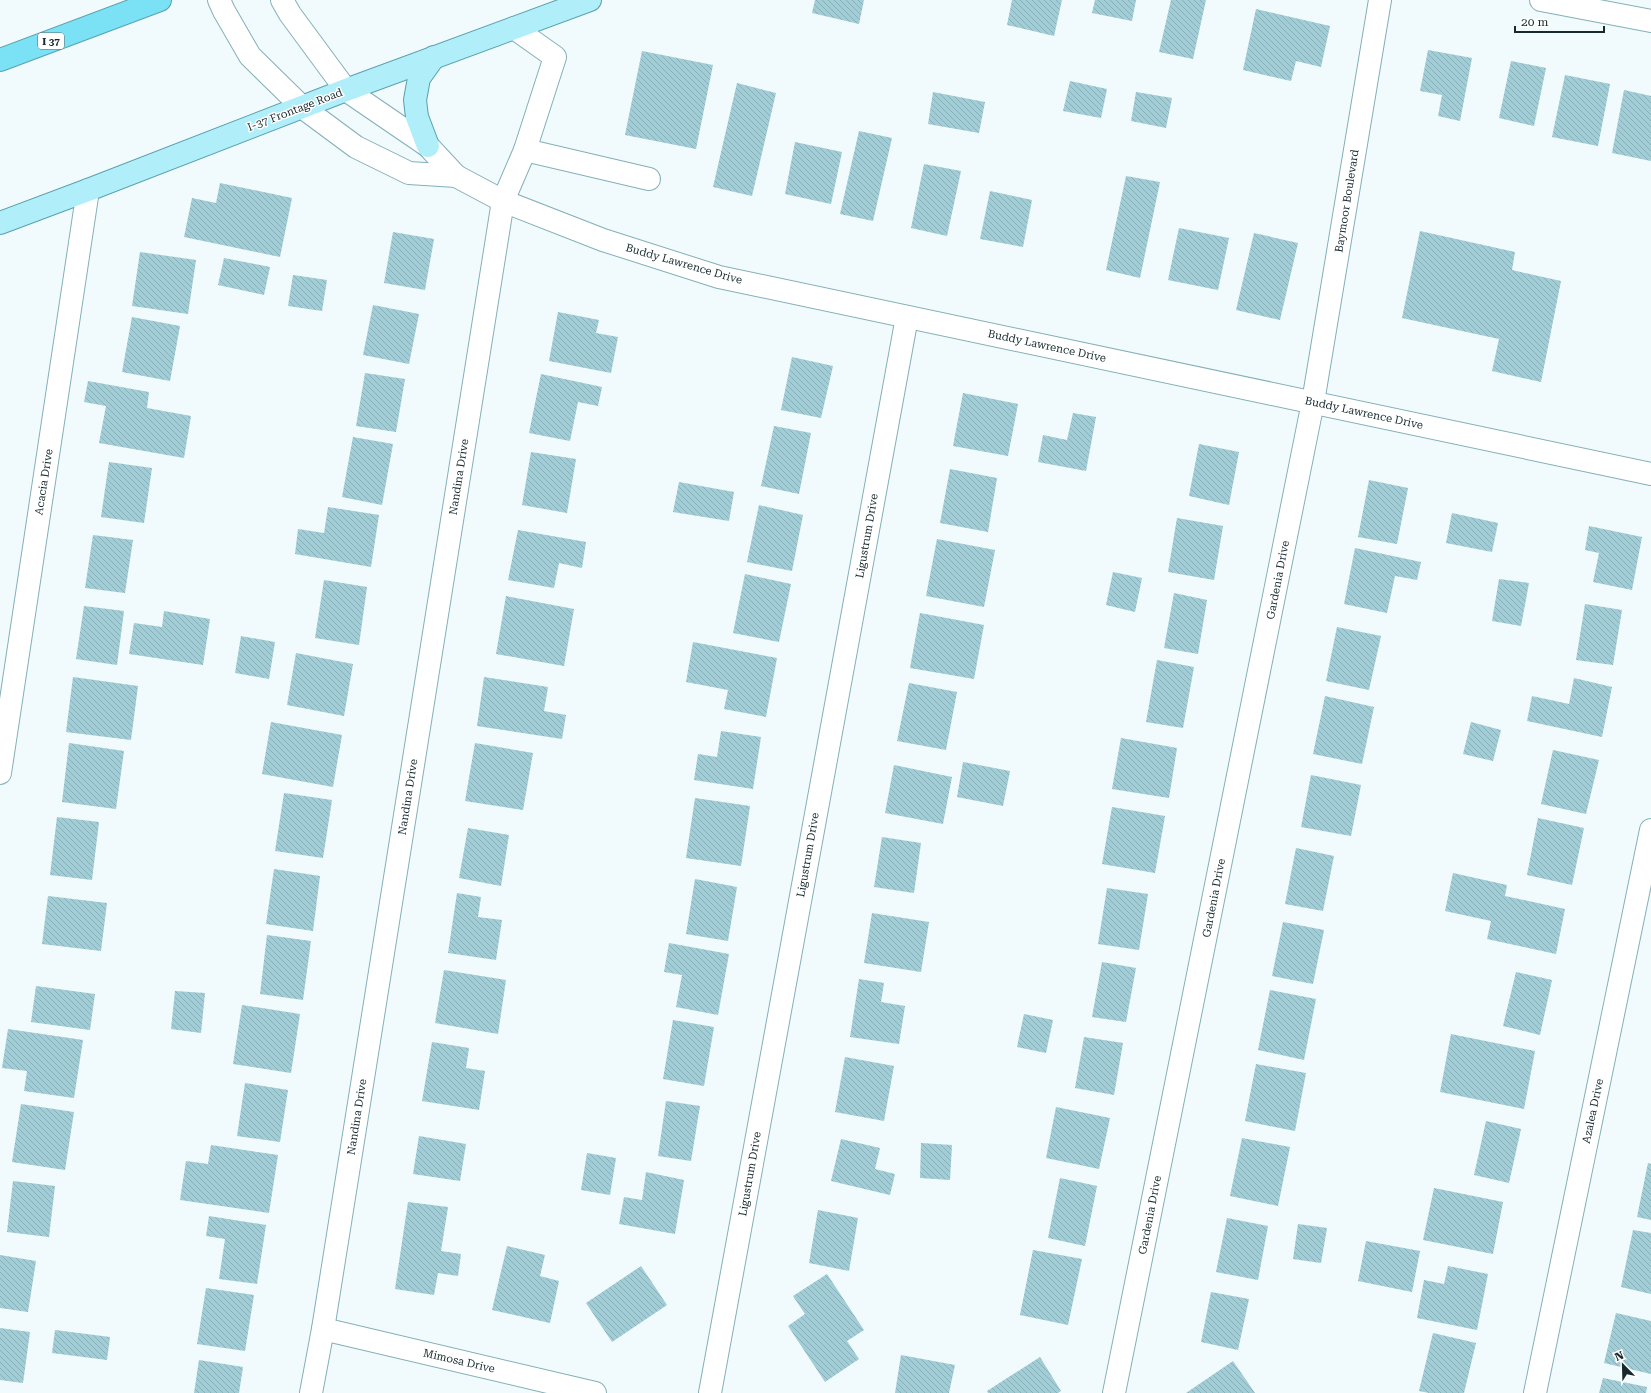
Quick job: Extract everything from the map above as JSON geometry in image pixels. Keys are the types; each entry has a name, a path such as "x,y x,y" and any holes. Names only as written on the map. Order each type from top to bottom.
{"highway":[{"name":"I 37","path":"0,60 160,0"}],"main road":[{"name":"I-37 Frontage Road","path":"0,223 346,90 590,0"},
{"path":"428,146 417,117 415,100 419,78 434,57"}],"street":[{"name":"Buddy Lawrence Drive","path":"219,0 250,56 302,107 356,146 409,173 456,176"},
{"name":"Buddy Lawrence Drive","path":"282,0 290,14 346,90 428,146 456,176 503,201 603,240 719,277 1651,474"},
{"name":"Baymoor Boulevard","path":"1313,402 1380,0"},
{"path":"1541,0 1651,21"},
{"name":"Nandina Drive","path":"311,1393 323,1329 503,201 525,150 555,57 514,28"},
{"path":"525,150 649,179"},
{"name":"Acacia Drive","path":"0,773 88,190"},
{"name":"Ligustrum Drive","path":"710,1393 907,317"},
{"name":"Gardenia Drive","path":"1114,1393 1313,402"},
{"name":"Azalea Drive","path":"1535,1393 1651,830"},
{"name":"Mimosa Drive","path":"323,1329 594,1393"}],"building":[{"path":"815,0 864,0 859,24 812,13"},
{"path":"1012,0 1062,0 1054,36 1007,25"},
{"path":"1095,0 1136,0 1132,21 1092,13"},
{"path":"1171,0 1206,0 1193,59 1159,52"},
{"path":"1256,9 1330,26 1321,67 1296,61 1291,81 1243,70"},
{"path":"1428,50 1472,58 1460,121 1438,116 1442,95 1420,91"},
{"path":"642,51 713,65 696,149 625,135"},
{"path":"1511,61 1546,68 1534,126 1499,118"},
{"path":"1565,75 1610,84 1598,146 1552,137"},
{"path":"1070,81 1107,89 1101,118 1063,111"},
{"path":"737,83 776,93 752,196 713,187"},
{"path":"1624,90 1651,96 1651,161 1612,153"},
{"path":"933,92 985,102 979,133 928,124"},
{"path":"1136,92 1172,98 1166,128 1131,121"},
{"path":"859,131 892,138 873,221 840,214"},
{"path":"795,142 842,152 831,204 785,194"},
{"path":"924,164 961,171 947,236 911,228"},
{"path":"1126,176 1160,182 1140,278 1106,270"},
{"path":"220,183 292,198 280,257 184,237 192,198 216,203"},
{"path":"990,191 1032,200 1023,247 980,239"},
{"path":"1179,228 1229,238 1218,290 1168,280"},
{"path":"1420,231 1515,252 1512,270 1561,281 1541,382 1492,371 1499,339 1402,318"},
{"path":"393,232 434,239 425,290 384,283"},
{"path":"1254,233 1298,243 1280,320 1236,310"},
{"path":"140,252 196,260 188,314 132,306"},
{"path":"224,258 270,267 264,295 218,285"},
{"path":"293,275 327,280 322,311 288,306"},
{"path":"373,305 419,314 409,364 363,355"},
{"path":"558,312 599,320 596,333 618,337 611,373 549,361"},
{"path":"132,317 180,326 170,381 122,372"},
{"path":"792,357 833,366 821,418 781,410"},
{"path":"365,373 405,379 396,432 356,426"},
{"path":"541,374 602,387 598,406 578,402 570,441 529,433"},
{"path":"88,381 149,392 147,408 191,416 184,458 99,443 106,406 84,402"},
{"path":"963,393 1018,404 1008,456 953,446"},
{"path":"1073,413 1096,417 1086,471 1038,462 1043,435 1067,440"},
{"path":"774,426 811,433 799,494 761,486"},
{"path":"353,437 393,444 382,505 342,497"},
{"path":"1199,444 1239,452 1229,505 1189,496"},
{"path":"531,452 576,459 567,513 522,505"},
{"path":"109,462 152,468 144,523 101,517"},
{"path":"950,469 997,478 988,532 940,523"},
{"path":"1369,480 1408,488 1397,544 1358,537"},
{"path":"679,482 734,492 729,521 673,512"},
{"path":"759,505 803,515 792,571 747,562"},
{"path":"328,507 379,515 371,567 295,554 298,529 324,533"},
{"path":"1452,513 1498,523 1492,552 1446,543"},
{"path":"1177,518 1223,526 1214,580 1168,572"},
{"path":"1589,526 1642,537 1632,590 1593,582 1599,553 1585,550"},
{"path":"518,530 586,542 582,568 559,563 554,588 508,580"},
{"path":"93,535 133,540 125,593 85,588"},
{"path":"937,539 995,550 984,607 926,596"},
{"path":"1355,548 1421,562 1417,580 1395,576 1387,613 1344,604"},
{"path":"1113,572 1142,578 1135,612 1106,605"},
{"path":"745,574 791,584 779,642 733,633"},
{"path":"1499,579 1529,583 1521,626 1492,621"},
{"path":"324,580 367,587 359,645 315,638"},
{"path":"1174,593 1207,600 1198,654 1164,648"},
{"path":"506,596 574,609 564,666 496,654"},
{"path":"1585,604 1622,610 1613,665 1576,660"},
{"path":"84,606 124,611 117,665 76,659"},
{"path":"164,611 210,619 203,665 129,654 134,623 162,627"},
{"path":"920,613 984,625 974,679 910,668"},
{"path":"1337,627 1381,636 1369,690 1326,681"},
{"path":"241,636 275,642 269,679 235,673"},
{"path":"693,642 777,658 766,717 724,709 728,690 686,682"},
{"path":"296,653 353,664 344,716 287,705"},
{"path":"1157,660 1194,667 1183,728 1146,722"},
{"path":"73,677 138,686 131,740 66,732"},
{"path":"484,677 548,687 544,711 566,715 562,739 477,726"},
{"path":"1574,678 1612,687 1602,737 1527,721 1532,696 1569,704"},
{"path":"909,683 957,692 946,750 897,741"},
{"path":"1325,696 1374,707 1362,764 1313,754"},
{"path":"271,722 342,735 333,787 262,774"},
{"path":"1471,722 1501,730 1493,761 1463,754"},
{"path":"721,731 761,737 753,789 694,780 698,754 717,757"},
{"path":"1121,738 1177,748 1169,798 1112,789"},
{"path":"69,743 124,751 116,809 62,802"},
{"path":"475,743 533,753 523,810 465,801"},
{"path":"1553,750 1599,760 1586,814 1541,804"},
{"path":"963,762 1010,771 1003,806 957,797"},
{"path":"894,765 952,777 943,824 885,813"},
{"path":"1311,775 1361,785 1351,836 1301,827"},
{"path":"284,793 332,800 323,858 275,851"},
{"path":"695,798 750,806 741,866 686,858"},
{"path":"1112,807 1165,816 1155,873 1102,864"},
{"path":"57,817 99,822 92,880 50,875"},
{"path":"1538,818 1584,828 1572,885 1527,875"},
{"path":"468,828 509,835 501,886 459,878"},
{"path":"882,837 921,843 914,893 874,887"},
{"path":"1296,848 1334,856 1323,911 1285,904"},
{"path":"274,869 320,876 313,931 266,924"},
{"path":"1453,873 1507,885 1505,896 1565,909 1556,954 1487,939 1491,921 1445,911"},
{"path":"695,879 737,887 728,941 686,934"},
{"path":"1107,888 1148,894 1139,950 1098,944"},
{"path":"457,893 481,897 478,917 502,920 496,960 448,953"},
{"path":"48,896 107,903 101,951 42,944"},
{"path":"872,913 929,922 921,972 864,963"},
{"path":"1283,922 1324,930 1313,984 1272,976"},
{"path":"267,935 311,941 303,1000 260,994"},
{"path":"669,943 729,954 718,1015 676,1007 682,975 664,972"},
{"path":"1102,962 1136,968 1126,1022 1092,1017"},
{"path":"444,970 506,980 498,1034 435,1023"},
{"path":"1516,972 1552,980 1540,1035 1503,1026"},
{"path":"859,979 884,983 881,1002 905,1006 899,1044 850,1037"},
{"path":"36,986 95,994 90,1030 31,1022"},
{"path":"1270,990 1316,999 1304,1060 1258,1050"},
{"path":"175,991 205,993 201,1033 171,1029"},
{"path":"242,1005 300,1014 291,1073 233,1064"},
{"path":"1024,1014 1053,1020 1046,1053 1017,1047"},
{"path":"673,1020 714,1027 704,1086 663,1079"},
{"path":"8,1029 83,1040 74,1098 24,1091 27,1071 2,1068"},
{"path":"1451,1034 1535,1051 1524,1109 1440,1092"},
{"path":"1084,1037 1123,1043 1114,1095 1075,1088"},
{"path":"432,1042 469,1048 466,1068 485,1071 479,1110 422,1101"},
{"path":"845,1057 894,1066 884,1121 835,1112"},
{"path":"1256,1064 1306,1073 1295,1131 1245,1121"},
{"path":"245,1083 288,1090 280,1142 237,1136"},
{"path":"666,1101 700,1106 691,1161 658,1156"},
{"path":"21,1104 74,1112 65,1170 12,1162"},
{"path":"1056,1107 1110,1118 1099,1169 1046,1158"},
{"path":"1486,1121 1521,1129 1509,1183 1474,1175"},
{"path":"419,1136 466,1144 460,1181 413,1174"},
{"path":"1242,1138 1290,1147 1278,1206 1230,1196"},
{"path":"841,1139 880,1148 875,1169 895,1174 890,1195 831,1181"},
{"path":"921,1143 952,1145 950,1180 920,1178"},
{"path":"211,1145 278,1155 269,1213 180,1200 186,1161 208,1164"},
{"path":"587,1153 616,1158 610,1195 581,1190"},
{"path":"1648,1163 1651,1164 1651,1220 1637,1217"},
{"path":"646,1172 684,1180 675,1234 619,1224 624,1197 642,1200"},
{"path":"1060,1178 1097,1186 1085,1246 1048,1238"},
{"path":"13,1181 55,1186 49,1237 7,1232"},
{"path":"1434,1188 1503,1202 1493,1254 1423,1240"},
{"path":"408,1202 448,1207 441,1251 461,1254 458,1276 438,1273 434,1295 395,1289"},
{"path":"818,1210 858,1218 849,1271 809,1263"},
{"path":"209,1216 266,1225 257,1284 219,1279 225,1239 206,1236"},
{"path":"1227,1218 1268,1226 1258,1280 1216,1272"},
{"path":"1298,1224 1327,1228 1321,1263 1293,1259"},
{"path":"1633,1230 1651,1233 1651,1294 1621,1287"},
{"path":"1366,1241 1420,1251 1412,1292 1358,1281"},
{"path":"507,1246 545,1255 540,1276 559,1281 550,1323 492,1310"},
{"path":"1033,1250 1082,1259 1068,1325 1020,1315"},
{"path":"0,1255 36,1261 28,1312 0,1308"},
{"path":"641,1266 667,1305 612,1342 586,1303"},
{"path":"1448,1266 1488,1274 1477,1330 1417,1318 1424,1280 1444,1284"},
{"path":"827,1274 864,1330 847,1341 859,1359 825,1382 788,1326 805,1314 793,1296"},
{"path":"206,1288 254,1295 245,1351 197,1344"},
{"path":"1211,1292 1249,1299 1238,1350 1201,1342"},
{"path":"1616,1313 1651,1321 1651,1374 1604,1363"},
{"path":"0,1328 30,1332 23,1383 0,1380"},
{"path":"55,1330 110,1337 107,1360 52,1353"},
{"path":"1433,1333 1476,1343 1464,1393 1429,1393 1419,1391"},
{"path":"901,1355 955,1365 949,1393 895,1393"},
{"path":"1040,1357 1061,1391 1058,1393 988,1393 987,1391"},
{"path":"199,1360 243,1367 239,1393 194,1393"},
{"path":"1233,1361 1255,1393 1186,1393"},
{"path":"1603,1378 1647,1387 1646,1393 1599,1393"}]}
